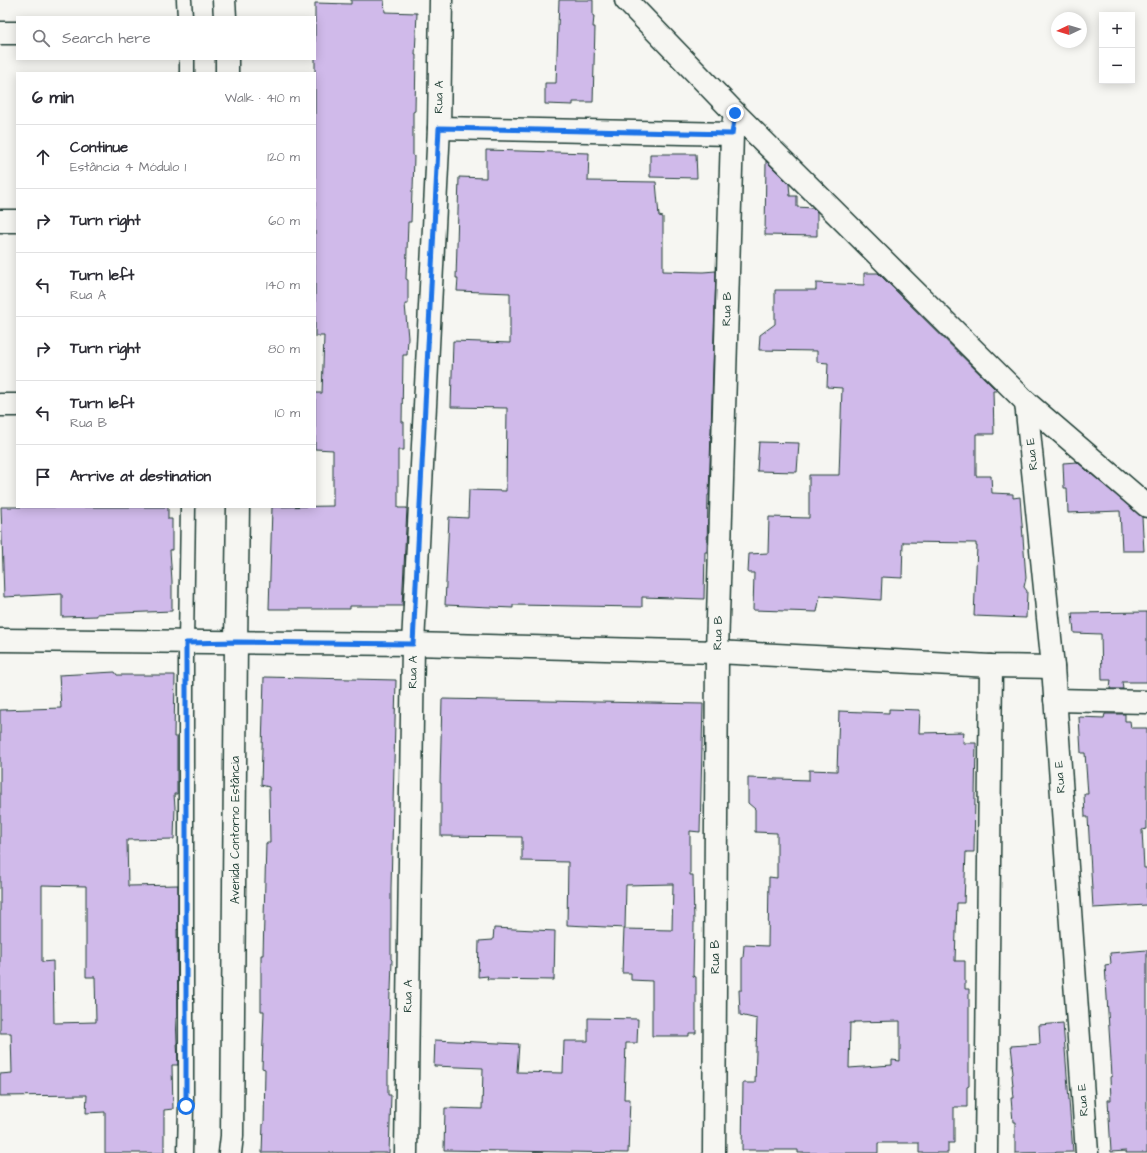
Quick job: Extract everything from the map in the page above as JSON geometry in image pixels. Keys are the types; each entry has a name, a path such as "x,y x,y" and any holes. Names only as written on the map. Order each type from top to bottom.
{"street":[{"path":"224,0 225,16"},
{"name":"Rua A","path":"406,1153 413,644 439,128 441,0"},
{"path":"626,0 734,124 1026,402 1147,506"},
{"path":"0,33 16,33"},
{"path":"227,60 227,72"},
{"path":"439,128 734,124"},
{"name":"Rua B","path":"714,1153 718,652 734,124"},
{"path":"0,221 16,221"},
{"name":"Rua E","path":"1026,402 1053,667 1087,1153"},
{"path":"0,405 16,405"},
{"name":"Avenida Contorno Estância","path":"230,1153 232,1128 238,508"},
{"path":"0,640 413,644 718,652 991,666 1053,667"},
{"path":"986,1153 991,666"},
{"path":"1055,700 1147,702"}],"lane":[{"path":"184,0 185,16"},
{"path":"187,60 187,72"},
{"path":"184,1153 186,1106 186,643 188,508"}],"building":[{"path":"351,0 384,0 385,12 417,13 415,111 413,112 413,190 411,222 408,222 406,279 408,280 408,304 405,304 408,338 407,355 403,355 402,422 404,422 404,450 398,450 398,508 407,508 402,606 350,606 350,609 269,609 272,508 316,508 316,506 333,506 333,450 316,449 316,393 322,393 324,336 316,336 315,3 351,4"},
{"path":"559,0 593,0 593,27 595,27 593,102 573,102 573,105 545,104 545,83 556,83"},
{"path":"486,150 589,153 588,181 656,182 659,216 663,217 663,271 716,271 707,552 705,552 704,599 642,597 642,607 513,605 513,608 445,605 449,517 468,518 469,490 506,491 507,408 451,407 453,341 510,343 510,293 457,291 458,278 456,278 459,177 486,178"},
{"path":"650,154 696,154 697,178 650,177"},
{"path":"766,161 789,184 790,196 797,196 797,207 813,208 817,212 817,236 765,235"},
{"path":"864,273 878,273 997,391 993,391 994,434 976,434 976,476 991,476 992,493 1013,494 1013,498 1020,497 1026,578 1024,587 1027,591 1026,618 974,616 976,543 903,542 902,578 882,577 881,600 820,596 817,612 753,610 754,573 748,573 749,554 768,553 769,517 809,518 809,475 839,475 842,388 827,387 828,363 817,362 817,351 759,350 760,335 775,324 775,290 816,290 816,283 864,285"},
{"path":"759,442 799,443 797,472 757,471"},
{"path":"1077,462 1142,517 1144,551 1122,551 1120,511 1068,513 1067,488 1064,488 1063,463"},
{"path":"1,507 168,508 168,519 172,519 172,550 170,550 172,611 62,617 62,594 4,597"},
{"path":"1147,612 1147,682 1122,682 1123,689 1110,689 1111,680 1102,680 1101,634 1074,633 1072,613"},
{"path":"115,672 117,675 175,675 174,737 177,737 177,794 174,794 174,839 127,840 128,886 178,885 178,1018 176,1018 178,1065 172,1065 173,1109 164,1110 164,1153 105,1153 105,1112 86,1113 87,1095 0,1096 0,1074 12,1073 11,1033 0,1033 0,710 61,708 59,675","holes":["42,885 86,886 86,977 95,977 96,1022 54,1023 53,961 42,962"]},
{"path":"264,677 396,680 391,888 392,960 388,1073 388,1095 391,1095 389,1153 262,1153 265,1069 262,1068 264,1011 261,1011 261,955 263,955 266,843 270,843 269,787 261,785"},
{"path":"442,699 703,704 700,832 690,831 690,875 693,875 693,976 696,977 696,1033 689,1033 689,1036 652,1036 652,981 631,980 631,973 622,973 624,929 672,930 673,884 626,885 625,928 567,925 568,862 522,861 522,837 441,836 440,783"},
{"path":"889,709 920,710 919,733 964,732 963,743 976,743 974,852 966,852 964,903 957,903 955,961 965,961 965,989 969,989 969,1086 967,1087 967,1107 954,1107 954,1143 948,1143 948,1153 919,1153 919,1143 878,1143 878,1153 798,1153 798,1150 742,1150 743,1083 755,1083 757,1019 740,1015 739,990 742,990 742,958 744,945 768,946 769,877 777,878 777,833 755,832 755,809 748,803 748,778 809,780 809,770 837,771 839,711 889,713","holes":["900,1021 900,1061 892,1060 892,1065 849,1068 850,1023"]},
{"path":"1105,714 1125,714 1125,721 1130,721 1131,728 1147,728 1147,829 1142,830 1144,868 1147,868 1147,905 1093,908 1088,817 1085,817 1084,794 1088,794 1085,753 1081,753 1079,717 1104,718"},
{"path":"494,928 555,931 554,980 487,979 488,976 478,977 479,941 493,940"},
{"path":"1147,950 1147,1153 1126,1153 1126,1151 1111,1152 1108,1100 1111,1100 1110,1077 1112,1076 1105,965 1111,964 1110,953"},
{"path":"588,1018 638,1019 637,1043 626,1043 624,1099 630,1099 628,1153 444,1150 445,1108 482,1109 483,1068 434,1066 435,1040 519,1044 517,1072 563,1073 564,1041 588,1041"},
{"path":"1063,1023 1073,1152 1015,1153 1015,1122 1013,1122 1011,1098 1013,1098 1013,1063 1011,1046 1040,1044 1039,1025"}],"route":[{"path":"186,1106 186,643 236,642 413,644 439,128 732,134 735,113"}]}
